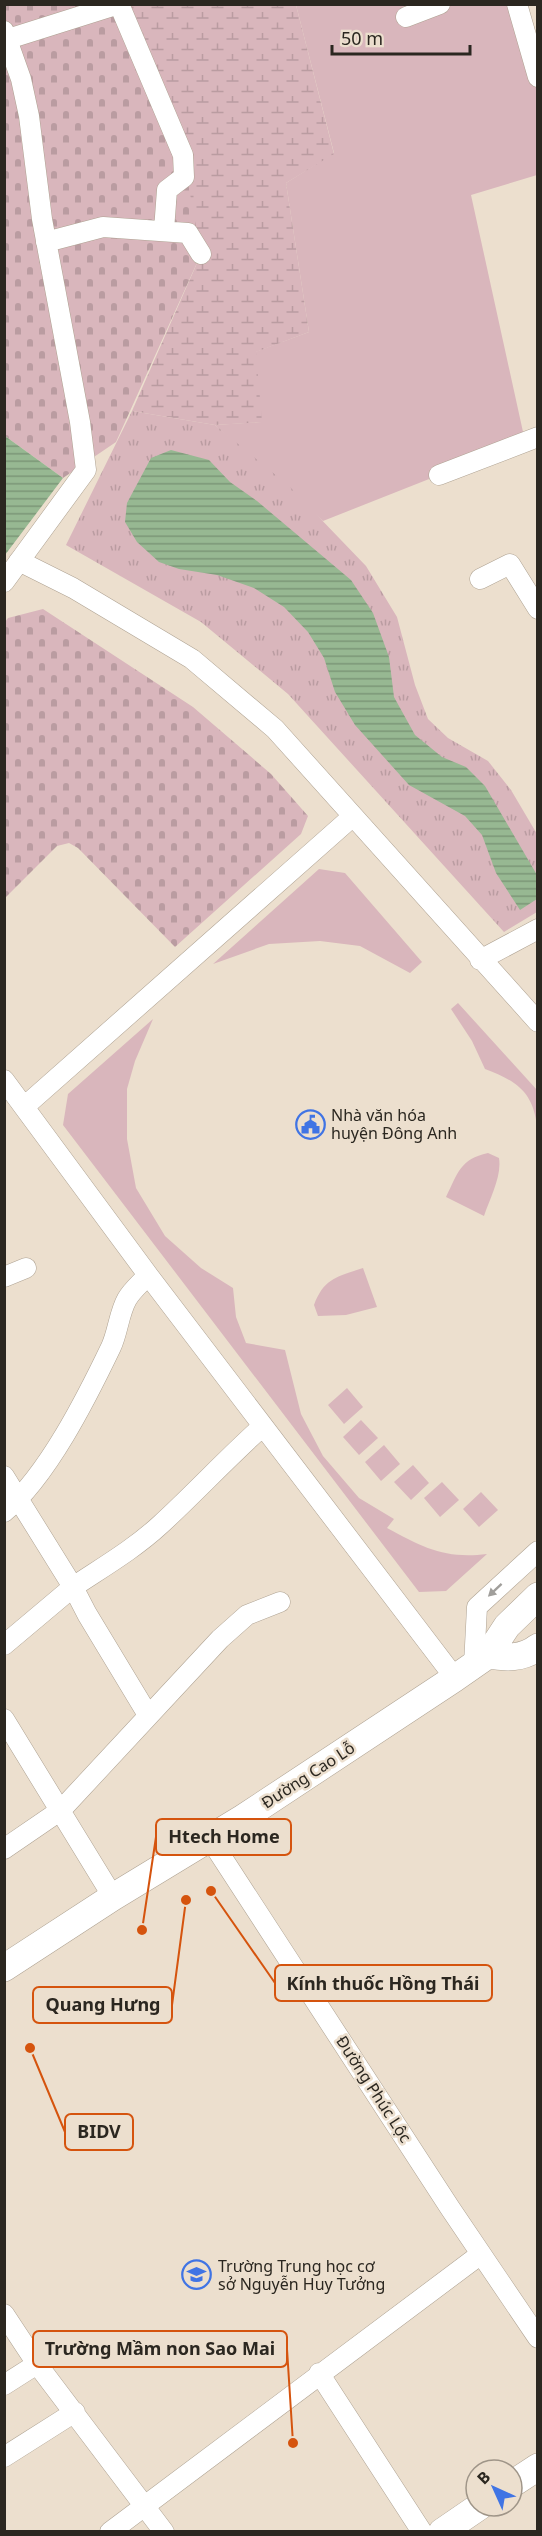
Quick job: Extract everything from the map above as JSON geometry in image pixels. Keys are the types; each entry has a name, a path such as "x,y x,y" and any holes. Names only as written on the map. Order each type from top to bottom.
{"main road":[{"name":"Đường Cao Lỗ","path":"4,1968 113,1897 210,1839 472,1666 537,1596"},
{"path":"472,1666 531,1652 537,1647"},
{"path":"524,2476 537,2467"},
{"path":"442,2532 464,2517"}],"street":[{"path":"4,582 86,470 80,422 46,242 29,116 21,79 6,35 118,4 183,155 184,177 167,190 164,230"},
{"path":"406,17 440,4"},
{"path":"517,4 537,77"},
{"path":"46,242 103,227 164,230 188,233 201,254"},
{"path":"439,475 537,437"},
{"path":"19,561 73,588 192,659 275,729 537,1022"},
{"path":"480,579 510,564 537,609"},
{"path":"24,1107 352,817"},
{"path":"480,960 537,929"},
{"path":"4,1080 263,1426 472,1666"},
{"path":"4,1277 26,1268"},
{"path":"4,1512 20,1499 65,1434 96,1380 117,1333 127,1299 148,1275"},
{"path":"4,1645 74,1587 159,1526 263,1426"},
{"path":"4,1476 74,1587 87,1614 148,1715"},
{"path":"472,1666 477,1607 537,1551"},
{"path":"4,1849 61,1810 220,1639 247,1615 280,1602"},
{"path":"7,1729 61,1810 113,1897"},
{"name":"Đường Phúc Lộc","path":"210,1839 537,2338"},
{"path":"110,2532 319,2373 481,2254"},
{"path":"4,2314 37,2364 164,2532"},
{"path":"4,2385 37,2364"},
{"path":"319,2373 422,2532"},
{"path":"4,2457 75,2412"}],"green space":[{"path":"5,5 119,5 183,155 201,254 116,442 63,478 5,436"},
{"path":"119,5 296,5 334,154 286,183 309,332 256,352 262,422 215,425 132,411 201,254"},
{"path":"296,5 517,5 537,84 537,175 471,195 525,441 323,521 215,425 261,422 255,352 309,332 286,183 334,153"},
{"path":"132,411 215,425 289,486 366,566 397,617 415,685 428,719 448,738 488,761 511,790 537,834 537,912 504,932 288,694 201,622 66,545"},
{"path":"43,609 193,707 271,774 308,816 301,834 175,947 78,848 69,843 57,846 5,898 5,622 8,618"},
{"path":"319,869 345,873 422,962 410,973 360,946 320,941 269,944 213,964"},
{"path":"458,1003 537,1090 537,1126 532,1104 522,1089 506,1078 485,1069 472,1041 451,1009"},
{"path":"153,1019 135,1061 127,1089 127,1139 136,1188 165,1236 201,1268 233,1288 236,1317 246,1343 285,1350 301,1414 323,1456 359,1498 394,1519 387,1528 435,1550 459,1555 487,1554 446,1591 419,1592 63,1125 68,1094"},
{"path":"488,1153 499,1158 499,1165 497,1180 484,1216 446,1197 461,1168 471,1159"},
{"path":"363,1268 377,1307 346,1315 318,1316 314,1305 322,1289 332,1280"},
{"path":"347,1388 363,1407 344,1424 328,1405"},
{"path":"361,1420 378,1438 359,1455 343,1437"},
{"path":"384,1445 400,1464 381,1481 365,1462"},
{"path":"413,1465 429,1483 411,1500 394,1482"},
{"path":"442,1482 459,1500 440,1517 424,1498"},
{"path":"481,1492 498,1510 479,1527 463,1509"}],"shaded area":[{"path":"5,436 63,478 5,555"},
{"path":"171,450 209,460 230,482 257,501 351,580 373,613 389,657 394,697 415,735 442,757 466,767 485,786 537,875 537,899 520,910 496,873 482,835 465,816 409,785 355,725 335,692 324,658 308,632 284,607 254,588 217,575 179,569 159,562 137,542 125,522 127,503 151,458"}],"place":[{"name":"Nhà văn hóa huyện Đông Anh","path":"310,1124"},
{"name":"Kính thuốc Hồng Thái","path":"211,1891"},
{"name":"Quang Hưng","path":"186,1900"},
{"name":"Htech Home","path":"142,1930"},
{"name":"BIDV","path":"30,2048"},
{"name":"Trường Trung học cơ sở Nguyễn Huy Tưởng","path":"197,2275"},
{"name":"Trường Mầm non Sao Mai","path":"293,2443"}]}
